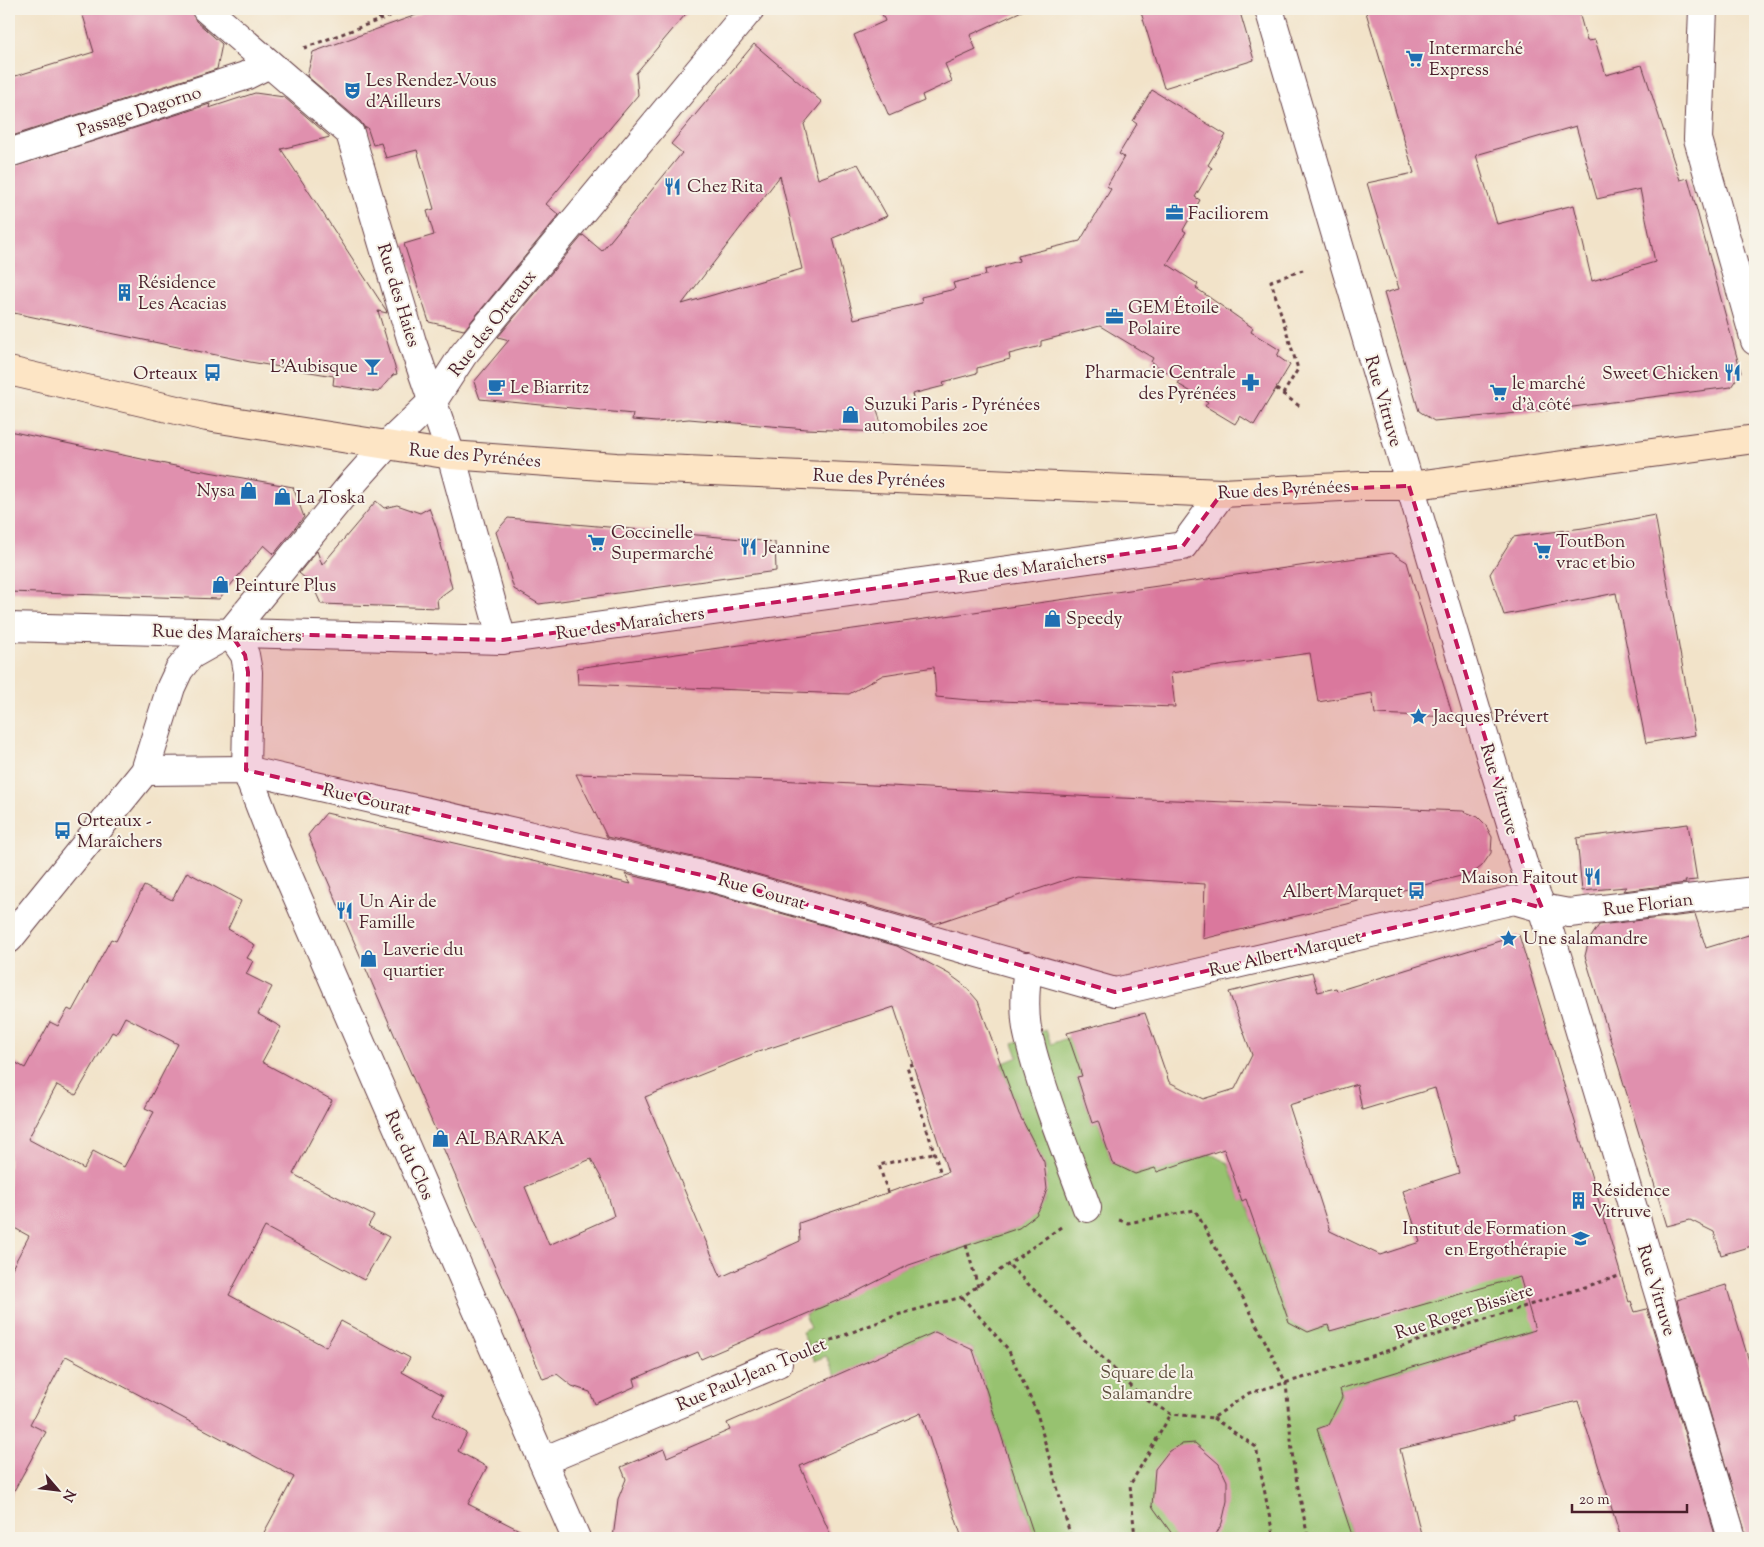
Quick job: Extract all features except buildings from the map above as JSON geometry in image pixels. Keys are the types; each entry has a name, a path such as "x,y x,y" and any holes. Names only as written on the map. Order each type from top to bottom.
{"main road":[{"name":"Rue des Pyrénées","path":"9,371 207,417 451,455 626,467 1222,493 1361,486 1409,486 1755,439"}],"street":[{"name":"Rue des Haies","path":"206,9 350,134 412,342 451,455 502,640"},
{"name":"Rue des Orteaux","path":"9,939 145,771 171,687 179,670 191,655 230,633 386,446 433,401 463,355 750,9"},
{"name":"Rue Vitruve","path":"1269,9 1409,486 1523,863 1542,908 1732,1538"},
{"path":"1703,9 1698,140 1755,341"},
{"name":"Passage Dagorno","path":"9,153 245,76 269,64"},
{"name":"Rue des Maraîchers","path":"9,627 502,640 1183,546 1222,493"},
{"path":"145,771 246,770 248,672 245,655 230,633"},
{"name":"Rue Courat","path":"246,770 710,877 1028,966"},
{"name":"Rue du Clos","path":"246,770 277,850 576,1538"},
{"name":"Rue Florian","path":"1542,908 1569,913 1755,891"},
{"name":"Rue Albert Marquet","path":"1028,966 1115,992 1514,900 1542,908"},
{"path":"1028,966 1025,992 1028,1037 1057,1127 1087,1208"},
{"name":"Rue Paul-Jean Toulet","path":"543,1461 778,1363"}],"path":[{"path":"377,9 380,20"},
{"path":"269,64 291,53 409,9"},
{"path":"1282,394 1298,369 1271,280 1302,270"},
{"path":"1276,389 1302,408"},
{"path":"913,1064 907,1066 941,1174"},
{"path":"888,1193 879,1165 934,1153"},
{"path":"1071,1538 1038,1413 1008,1349 962,1297 1010,1265 1087,1208 1128,1222 1195,1210 1248,1307 1286,1383 1293,1462 1308,1538"},
{"path":"966,1245 978,1287"},
{"path":"1010,1265 1143,1398 1171,1414 1213,1418 1256,1447 1273,1535 1277,1538"},
{"name":"Rue Roger Bissière","path":"1213,1418 1249,1392 1286,1383 1650,1267"},
{"name":"Rue Paul-Jean Toulet","path":"778,1363 809,1348 897,1316 962,1297"},
{"path":"1135,1538 1130,1486 1171,1414"}],"highlighted area":[{"path":"1409,486 1523,863 1542,908 1514,900 1115,992 710,877 246,770 248,672 245,655 230,633 502,640 1183,546 1222,493"}],"green space":[{"name":"Square de la Salamandre","path":"1046,1030 1051,1044 1069,1037 1082,1076 1077,1078 1092,1123 1098,1121 1112,1163 1135,1174 1155,1168 1157,1172 1211,1154 1228,1163 1242,1200 1246,1199 1289,1322 1308,1332 1328,1325 1330,1331 1577,1258 1601,1310 1340,1389 1342,1397 1330,1424 1317,1429 1353,1538 1035,1538 973,1349 967,1346 964,1351 940,1341 942,1335 935,1332 836,1376 826,1356 815,1361 802,1332 811,1328 805,1315 909,1265 1019,1228 1035,1215 1044,1200 1047,1176 1044,1162 1019,1114 1001,1064 1018,1057 1013,1043"}],"place":[{"name":"Intermarché Express","path":"1415,58"},
{"name":"Les Rendez-Vous d'Ailleurs","path":"352,90"},
{"name":"Chez Rita","path":"673,186"},
{"name":"Faciliorem","path":"1174,213"},
{"name":"Résidence Les Acacias","path":"124,292"},
{"name":"GEM Étoile Polaire","path":"1114,317"},
{"name":"L'Aubisque","path":"372,366"},
{"name":"Orteaux","path":"212,373"},
{"name":"Sweet Chicken","path":"1733,373"},
{"name":"Pharmacie Centrale des Pyrénées","path":"1250,382"},
{"name":"Le Biarritz","path":"496,387"},
{"name":"le marché d'à côté","path":"1498,393"},
{"name":"Suzuki Paris - Pyrénées automobiles 20e","path":"850,414"},
{"name":"Nysa","path":"249,490"},
{"name":"La Toska","path":"282,497"},
{"name":"Coccinelle Supermarché","path":"597,542"},
{"name":"Jeannine","path":"749,547"},
{"name":"ToutBon vrac et bio","path":"1542,551"},
{"name":"Peinture Plus","path":"221,585"},
{"name":"Speedy","path":"1052,618"},
{"name":"Jacques Prévert","path":"1419,716"},
{"name":"Orteaux - Maraîchers","path":"63,830"},
{"name":"Maison Faitout","path":"1592,877"},
{"name":"Albert Marquet","path":"1417,891"},
{"name":"Un Air de Famille","path":"345,911"},
{"name":"Une salamandre","path":"1509,938"},
{"name":"Laverie du quartier","path":"369,959"},
{"name":"AL BARAKA","path":"441,1138"},
{"name":"Résidence Vitruve","path":"1578,1200"},
{"name":"Institut de Formation en Ergothérapie","path":"1581,1238"}]}
